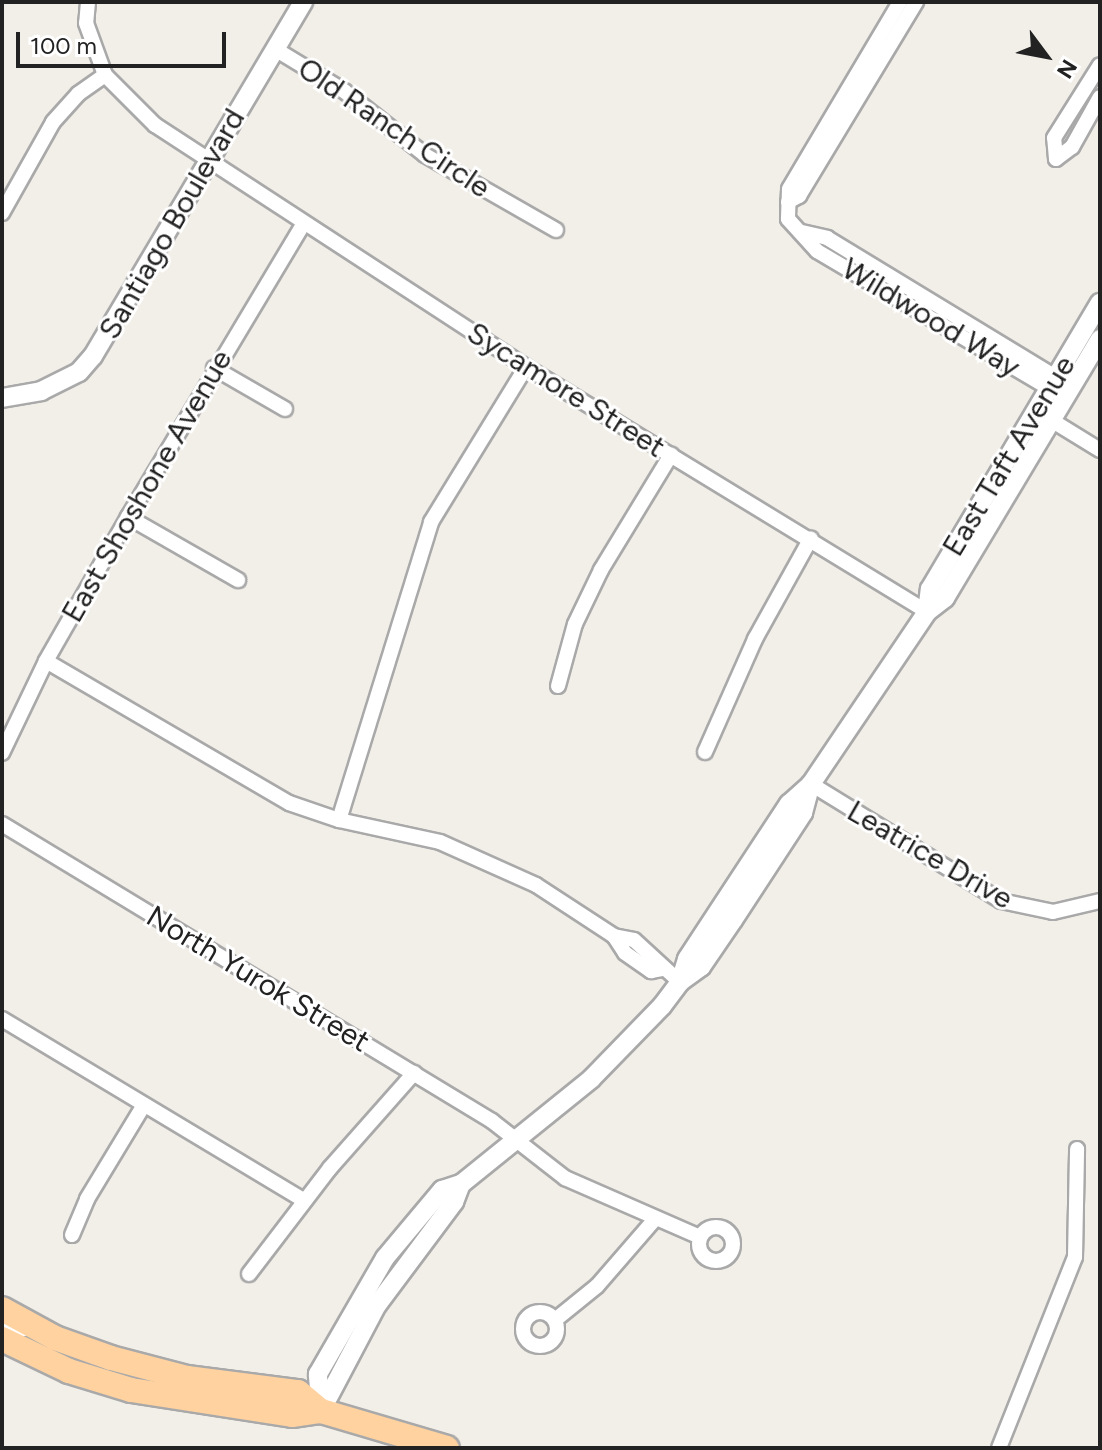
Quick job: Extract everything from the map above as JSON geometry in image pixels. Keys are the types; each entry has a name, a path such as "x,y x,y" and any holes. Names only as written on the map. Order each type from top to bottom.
{"main road":[{"path":"2,1309 33,1327 111,1358 187,1378 298,1392 321,1411 447,1448"},
{"path":"2,1339 69,1371 131,1390 292,1415 321,1411"}],"street":[{"path":"2,213 53,122 78,94 105,75 86,23 88,2"},
{"name":"Santiago Boulevard","path":"2,398 41,391 79,372 93,356 303,2"},
{"path":"788,202 789,189 900,2"},
{"path":"788,202 799,196 916,2"},
{"name":"Old Ranch Circle","path":"275,49 344,91 425,155 556,230"},
{"path":"1099,69 1054,138 1056,159 1072,147 1100,97"},
{"name":"Sycamore Street","path":"105,75 155,125 303,225 526,367 811,538 927,612"},
{"name":"Wildwood Way","path":"788,202 788,219 802,232 827,238 950,321 1061,388"},
{"name":"East Shoshone Avenue","path":"2,753 46,661 128,517 214,368 303,225"},
{"name":"East Taft Avenue","path":"321,1411 318,1374 358,1298 413,1221 442,1190 461,1184 513,1137 617,1057 680,982 687,959 781,817 811,784 927,612 930,589 1061,388 1100,303"},
{"name":"East Taft Avenue","path":"1061,388 1100,339"},
{"path":"339,820 431,522 526,367"},
{"path":"214,368 285,409"},
{"path":"1044,416 1100,450"},
{"path":"558,686 575,624 601,570 671,455"},
{"path":"128,517 238,580"},
{"path":"705,752 755,639 811,538"},
{"path":"46,661 289,803 339,820 440,842 536,885 614,936 625,953 651,971 662,969 680,982"},
{"name":"Leatrice Drive","path":"811,784 1001,901 1053,912 1100,901"},
{"name":"North Yurok Street","path":"2,824 414,1073 513,1137 565,1178 700,1237"},
{"path":"2,1019 305,1201"},
{"path":"249,1274 305,1201 414,1073"},
{"path":"72,1235 87,1199 144,1105"},
{"path":"999,1448 1075,1257 1077,1149"},
{"path":"555,1320 587,1297 655,1219"},
{"path":"2,1323 16,1331 33,1327"}]}
